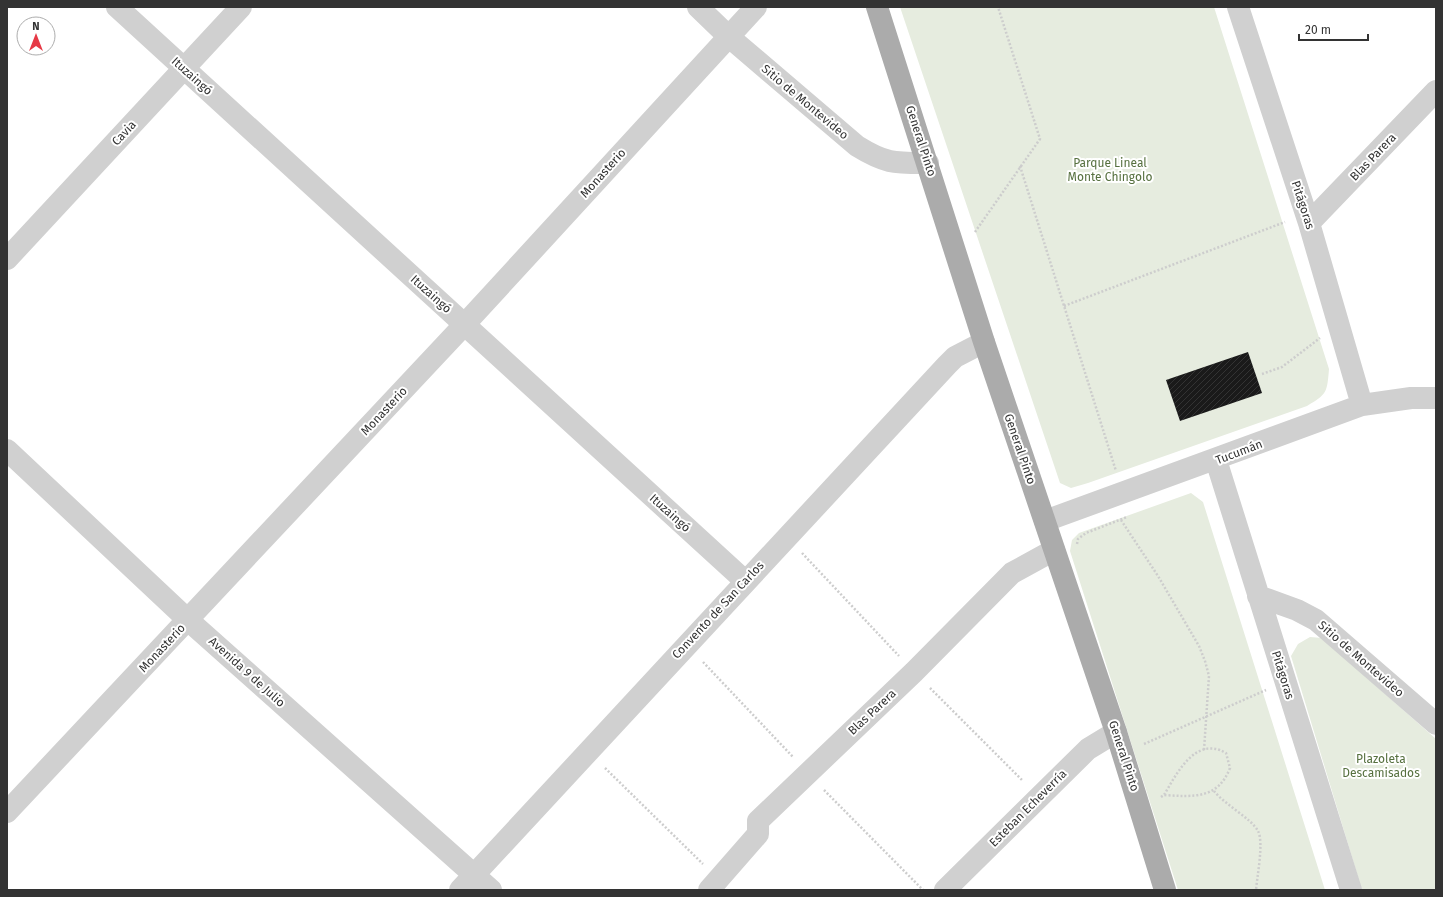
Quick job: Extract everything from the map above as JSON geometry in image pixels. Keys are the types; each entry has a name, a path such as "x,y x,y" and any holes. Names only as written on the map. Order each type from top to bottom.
{"main road":[{"name":"General Pinto","path":"877,7 984,342 1123,753 1165,890"}],"street":[{"name":"Ituzaingó","path":"117,7 745,581"},
{"name":"Cavia","path":"7,259 241,7"},
{"name":"Sitio de Montevideo","path":"698,7 728,36 857,146 875,157 894,163 928,163"},
{"name":"Monasterio","path":"7,812 464,325 756,7"},
{"name":"Pitágoras","path":"1238,7 1299,222 1362,405"},
{"name":"Blas Parera","path":"1299,222 1436,91"},
{"name":"Convento de San Carlos","path":"467,882 947,364 955,357 984,342"},
{"name":"Tucumán","path":"1045,521 1216,460 1362,405 1411,398 1436,398"},
{"name":"Avenida 9 de Julio","path":"7,450 467,882 490,890"},
{"name":"Pitágoras","path":"1216,460 1351,890"},
{"name":"Blas Parera","path":"714,885 758,834 758,821 914,672 1012,573 1054,550"},
{"name":"Sitio de Montevideo","path":"1258,596 1297,610 1316,620 1436,724"},
{"name":"Esteban Echeverría","path":"946,890 1088,749 1116,732"}],"path":[{"path":"975,232 1040,139 998,7"},
{"path":"1020,166 1118,477"},
{"path":"1064,306 1299,222"},
{"path":"1262,374 1282,367 1326,333"},
{"path":"1077,545 1078,539 1086,533 1128,517"},
{"path":"1122,520 1158,576 1199,646 1209,676 1204,750"},
{"path":"787,536 914,672 1022,780 1021,786"},
{"path":"1123,753 1270,688"},
{"path":"1140,806 1164,795 1203,795 1214,791 1227,776 1230,763 1226,753 1221,750 1204,750 1194,754 1183,763 1164,795"},
{"path":"587,751 714,885"},
{"path":"1214,791 1221,800 1254,825 1258,831 1259,848 1256,890"}],"green space":[{"name":"Parque Lineal Monte Chingolo","path":"900,7 1214,7 1329,369 1328,383 1325,392 1319,399 1307,406 1088,483 1071,488 1060,483"},
{"path":"1191,493 1203,502 1325,890 1178,890 1070,551 1072,540 1079,533"},
{"name":"Plazoleta Descamisados","path":"1310,637 1322,638 1436,739 1436,890 1362,890 1291,656 1298,644"}],"building":[{"path":"1248,352 1262,393 1180,421 1166,380"}]}
